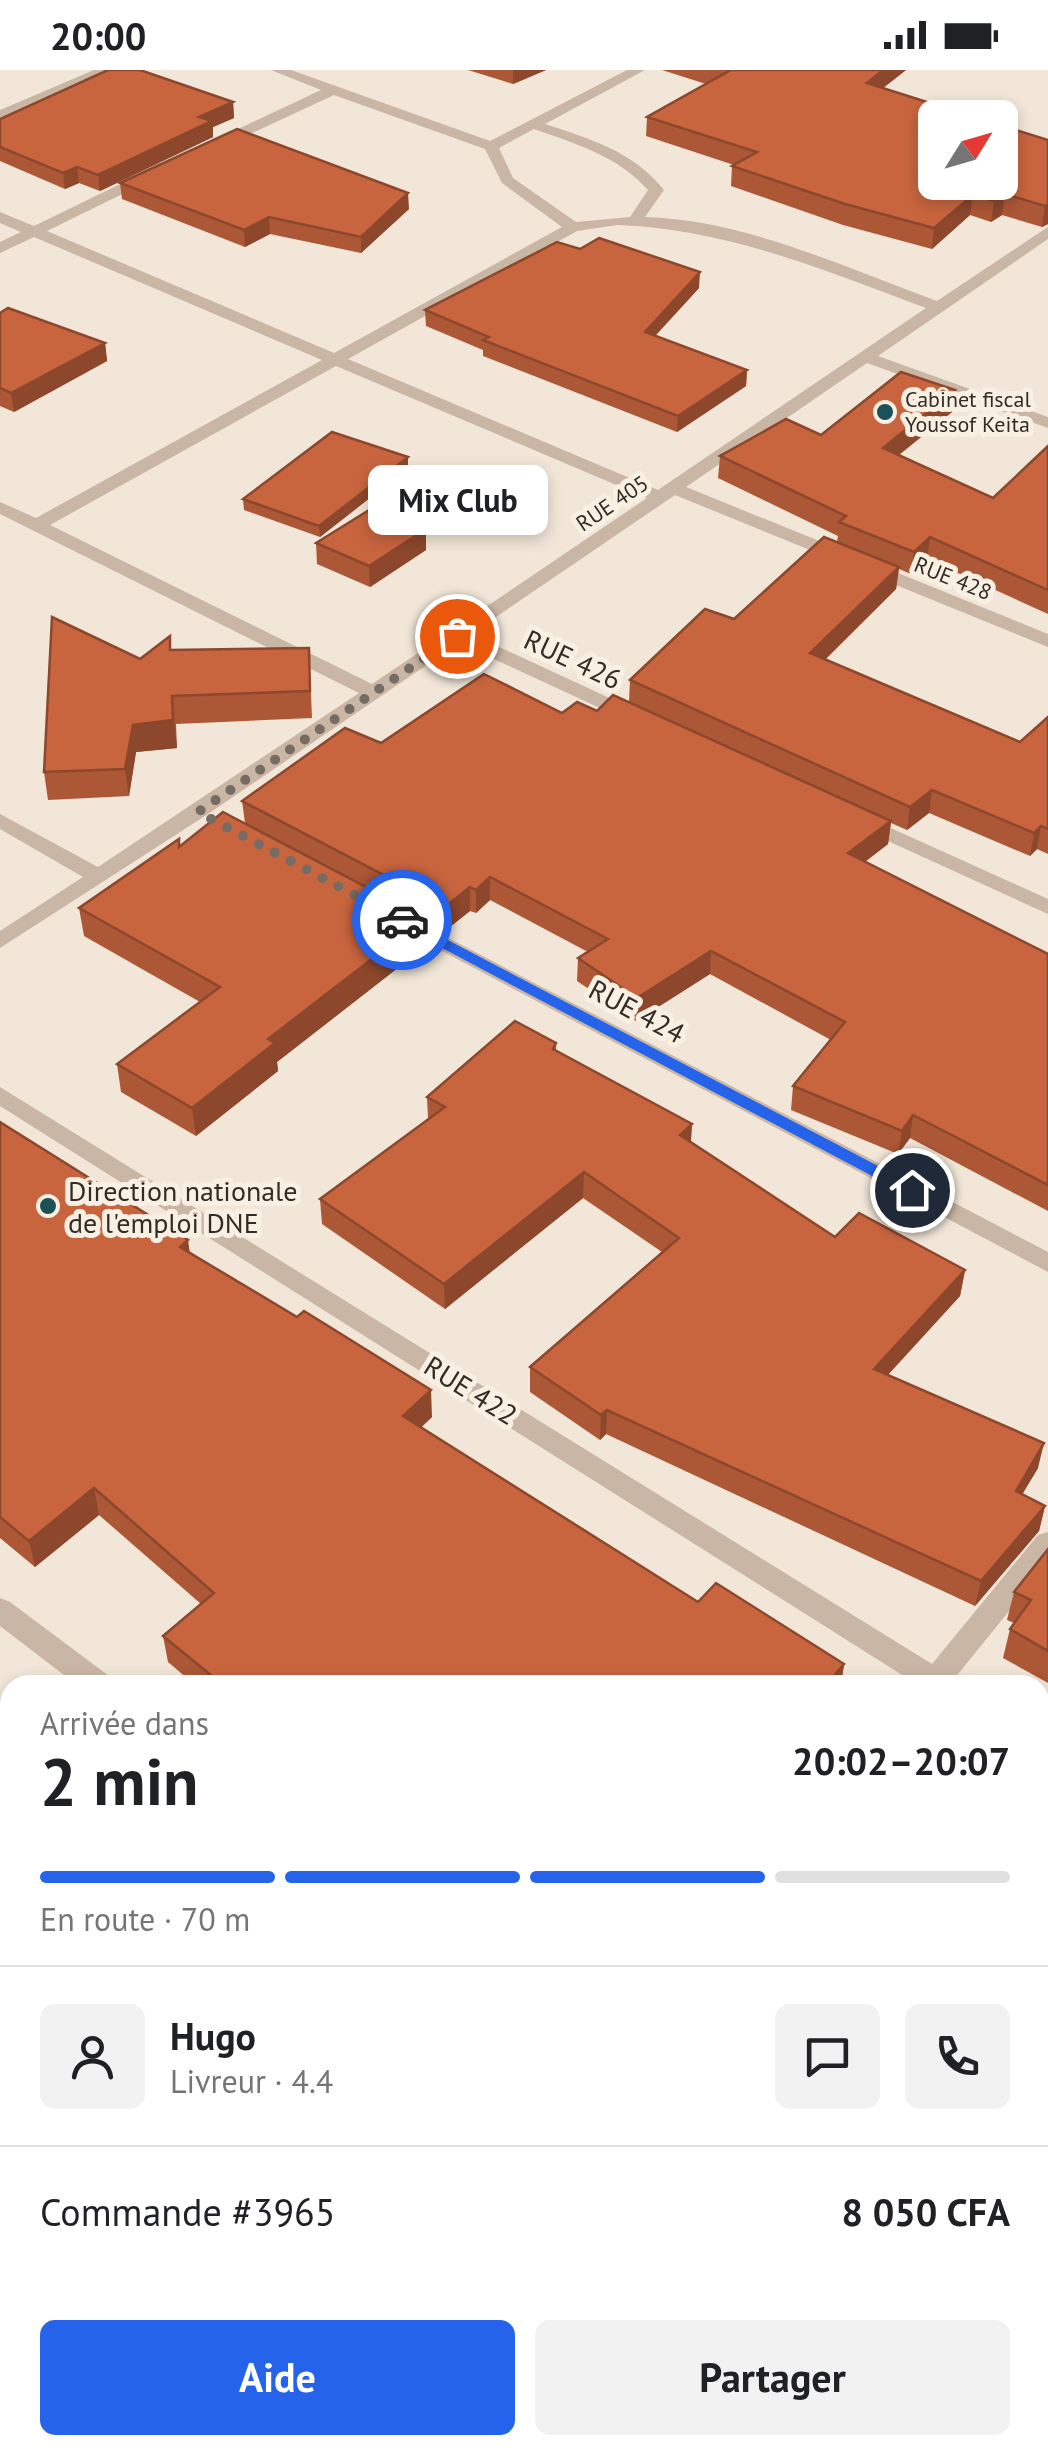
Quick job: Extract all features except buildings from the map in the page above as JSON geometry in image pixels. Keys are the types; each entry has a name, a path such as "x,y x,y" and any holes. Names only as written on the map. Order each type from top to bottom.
{"street":[{"path":"0,115 106,70"},
{"path":"278,70 490,146 507,180 573,227"},
{"path":"490,146 638,70"},
{"path":"196,153 333,90"},
{"path":"532,124 614,154 642,170 656,190 636,219"},
{"path":"0,248 162,169"},
{"name":"RUE 428","path":"0,217 667,493 1048,641"},
{"path":"37,525 573,227 603,219 636,219 742,238 938,307"},
{"name":"RUE 405","path":"0,941 99,877 206,817 374,692 938,307 1043,242"},
{"path":"866,356 1048,423"},
{"path":"0,507 374,692"},
{"name":"RUE 426","path":"457,636 654,726"},
{"path":"833,808 1048,907"},
{"path":"0,820 99,877"},
{"name":"RUE 424","path":"371,904 1048,1263"},
{"name":"RUE 422","path":"0,1095 922,1675"},
{"path":"943,1675 1048,1543"},
{"path":"0,1610 86,1675"}],"way so far":[{"path":"402,920 198,812 457,636"}],"place":[{"name":"Cabinet fiscal Youssof Keita","path":"885,412"},
{"name":"Mix Club","path":"457,636"},
{"name":"Direction nationale de l'emploi DNE","path":"48,1206"}],"route":[{"path":"402,920 912,1190"}]}
